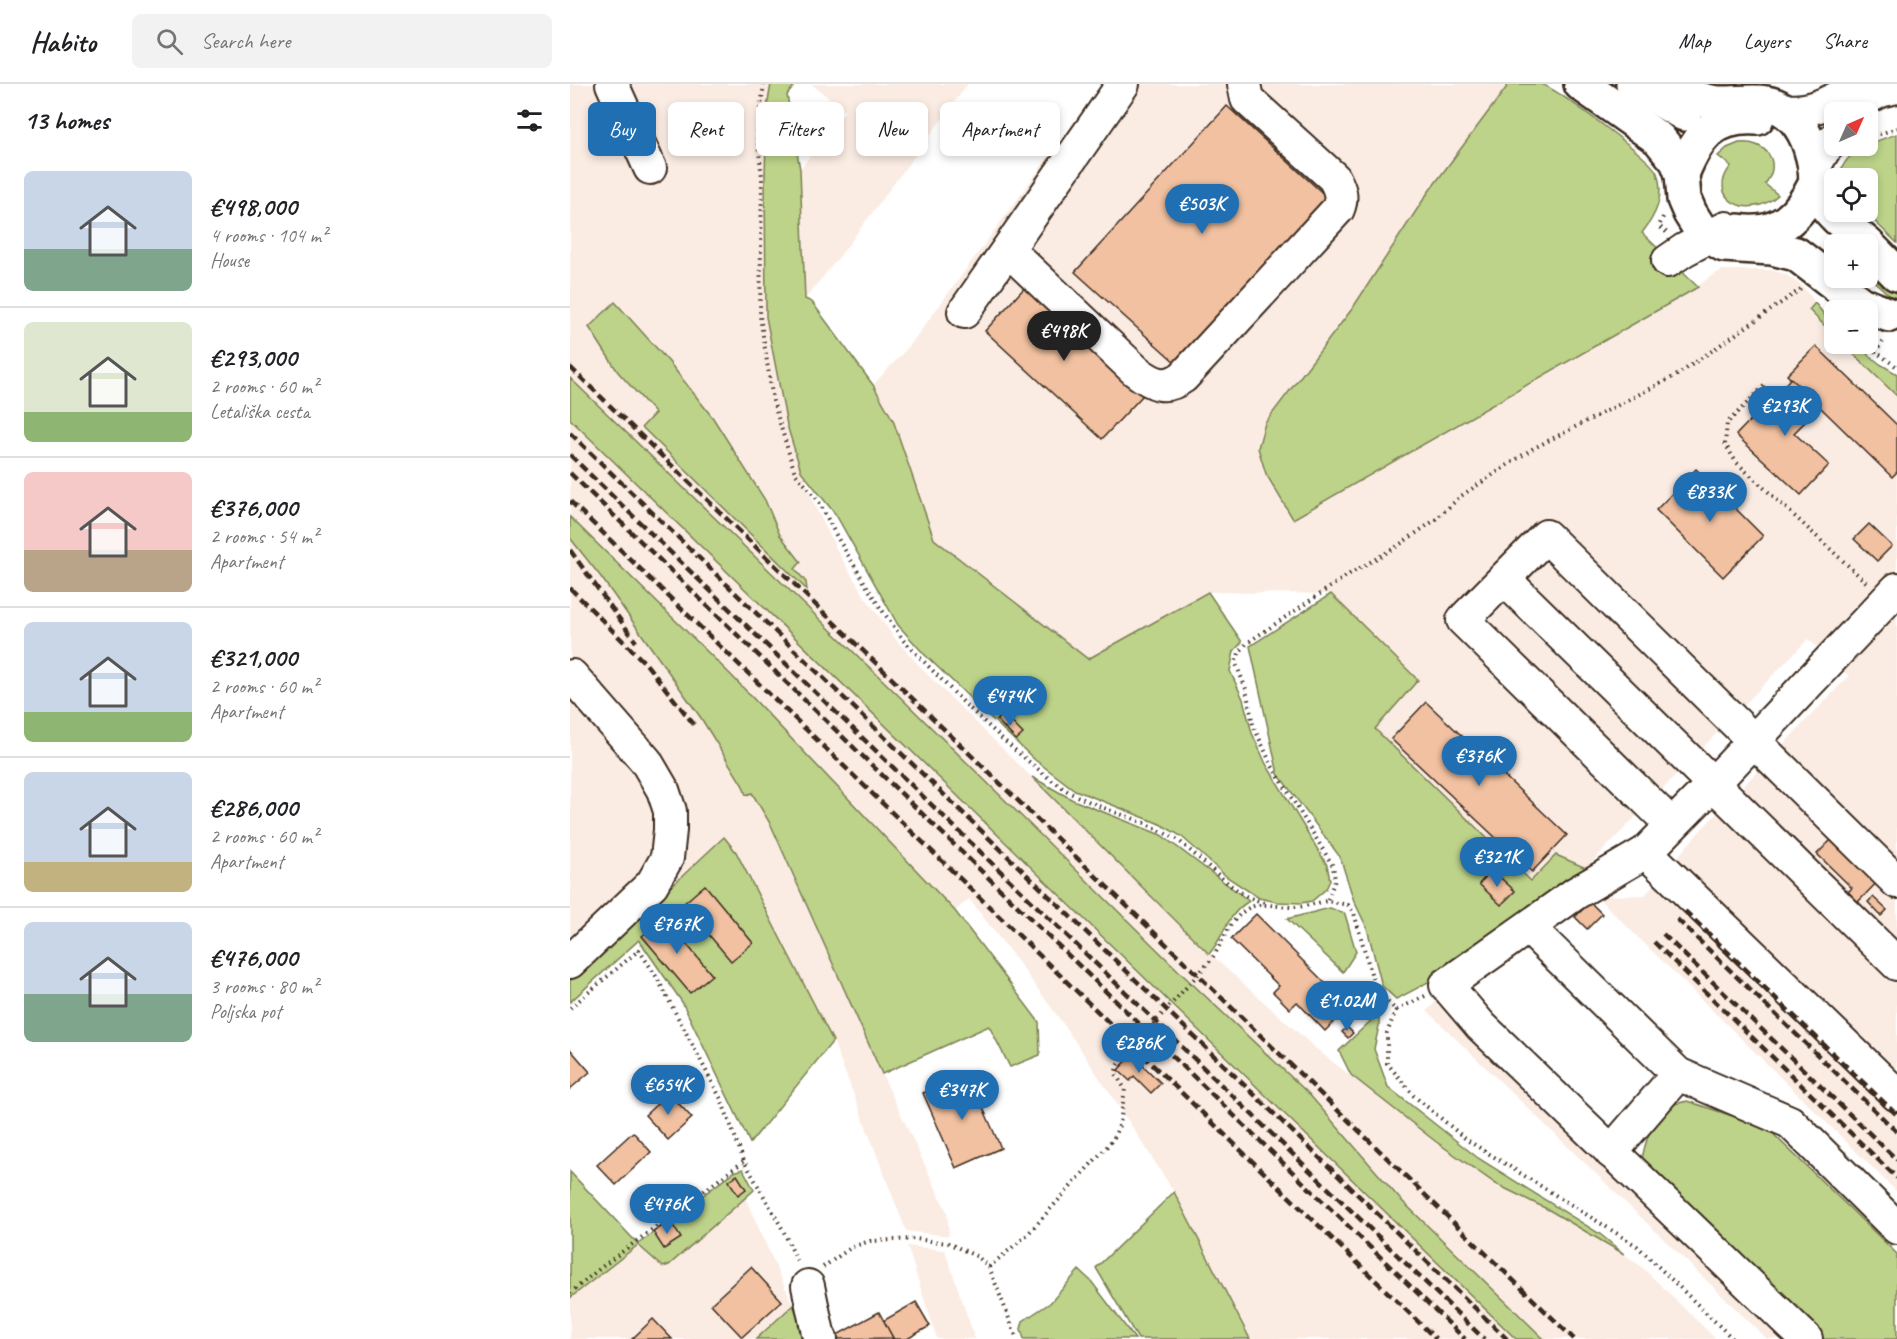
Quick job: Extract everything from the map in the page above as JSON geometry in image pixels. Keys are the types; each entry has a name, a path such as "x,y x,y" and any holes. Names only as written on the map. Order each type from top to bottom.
{"main road":[{"path":"1581,84 1659,139 1677,161 1687,163 1695,160 1700,194 1705,208 1717,222 1720,236"},
{"path":"1602,84 1666,127 1687,163"},
{"path":"1633,84 1692,118 1717,124"},
{"path":"1667,84 1711,102 1761,102 1788,122"},
{"path":"1788,122 1774,123 1757,118 1741,118 1717,124 1703,135 1687,163 1683,192 1687,207 1700,229 1720,236 1782,249 1796,255 1890,326"},
{"path":"1788,122 1788,137 1812,184 1826,204 1856,234"},
{"path":"1720,236 1775,228 1788,220 1812,184"},
{"path":"1812,184 1826,224 1838,234"},
{"path":"1775,228 1799,234 1824,249"},
{"path":"1878,256 1897,274"},
{"path":"1878,270 1897,284"},
{"path":"1873,288 1890,326"}],"street":[{"path":"612,84 650,168"},
{"path":"964,312 1123,84"},
{"path":"1008,250 1136,371 1157,383 1174,383 1183,377 1338,209 1341,202 1341,190 1334,178 1247,99 1244,84"},
{"path":"1788,122 1799,111 1823,105 1863,84"},
{"path":"1859,102 1880,91 1897,87"},
{"path":"1878,115 1890,109 1897,102"},
{"path":"1788,122 1824,117"},
{"path":"1812,184 1824,154"},
{"path":"1687,207 1665,243 1668,261 1720,236"},
{"path":"1672,825 1462,620 1546,536 1897,882"},
{"path":"1504,579 1897,964"},
{"path":"1806,1339 1481,1026 1446,985 1576,893 1646,852 1892,595"},
{"path":"570,962 652,884 667,858 670,830 670,811 663,790 646,761 572,676"},
{"path":"1646,852 1897,1095"},
{"path":"1529,928 1678,1074 1790,1122 1897,1228"},
{"path":"1611,1152 1678,1074"},
{"path":"808,1286 821,1339"}],"path":[{"path":"764,84 757,136 762,177 760,316 773,401 795,472 818,500 837,537 877,603 904,641 926,666 1000,737 1070,793 1101,807 1124,814 1178,840 1246,896 1264,903 1290,907 1327,901"},
{"path":"1878,135 1897,128"},
{"path":"1878,347 1890,326"},
{"path":"1878,354 1897,367"},
{"path":"1764,386 1727,423 1725,444 1736,462 1892,595"},
{"path":"989,1267 1026,1236 1113,1140 1120,1123 1125,1089 1115,1073 1119,1062 1220,947 1234,920 1244,912 1264,903"},
{"path":"570,1008 639,950 656,976 721,1099 744,1161 783,1230 808,1286"},
{"path":"1396,1010 1387,1033 1387,1063 1414,1096 1467,1140 1637,1246 1733,1339"},
{"path":"570,1293 744,1161"},
{"path":"808,1286 818,1270 852,1247 870,1241 934,1240 948,1243 978,1257 989,1267 1017,1339"}],"shaded area":[{"path":"570,84 771,84 768,102 756,102 756,156 766,156 766,317 787,425 814,504 839,554 865,597 897,641 928,675 1219,962 1320,1052 1435,1141 1496,1184 1549,1210 1642,1267 1716,1339 1544,1339 1399,1198 1308,1093 1185,977 896,693 570,378"},
{"path":"811,84 968,84 955,102 940,102 940,122 928,138 928,102 856,102 856,156 914,156 805,299 800,169 810,156 844,156 844,102 834,102"},
{"path":"1102,84 1542,84 1630,144 1657,171 1660,197 1658,208 1642,233 1698,286 1723,270 1771,270 1785,274 1801,285 1815,303 1809,310 1824,325 1824,354 1853,354 1897,396 1897,1192 1596,896 1645,895 1699,832 1849,676 1808,639 1586,868 1556,855 1531,881 1375,729 1336,600 1331,594 1208,592 1088,659 934,539 893,420 873,385 911,344 1049,156 1060,156 1060,141"},
{"path":"570,419 1516,1339 1250,1339 1174,1192 1064,1025 969,899 955,911 731,675 570,517"},
{"path":"570,538 601,577 701,718 746,794 752,793 771,825 882,1074 947,1212 949,1236 906,1231 833,1041 724,837 570,981"},
{"path":"1438,999 1790,1339 1767,1339 1427,1011"},
{"path":"745,1197 793,1305 756,1339 570,1339 570,1298 638,1245 663,1267 669,1265"},
{"path":"907,1246 945,1250 975,1339 937,1339"}],"green space":[{"path":"771,84 796,84 787,95 788,102 768,102"},
{"path":"1509,84 1541,84 1550,88 1603,125 1651,166 1657,173 1659,181 1658,205 1642,233 1698,287 1293,519 1266,474 1258,448 1265,423 1352,309 1427,194"},
{"path":"1897,134 1897,243 1875,222 1878,222 1878,168 1842,168 1851,156 1878,156 1878,141"},
{"path":"1739,143 1757,145 1769,154 1772,168 1765,184 1778,195 1766,203 1743,206 1734,203 1723,188 1724,178 1731,166 1718,156 1727,148"},
{"path":"766,156 798,156 805,299 812,302 873,385 893,420 934,539 1088,659 1208,592 1242,642 1234,651 1230,671 1243,699 1252,733 1266,764 1327,865 1330,880 1326,889 1312,901 1277,902 1259,898 1227,877 1181,836 1160,824 1075,790 1035,760 924,654 898,625 836,515 801,471 787,425 766,317"},
{"path":"1878,277 1897,294 1897,302 1878,285"},
{"path":"615,302 669,362 713,418 765,500 780,535 801,562 795,569 806,582 807,590 642,427 655,413 618,372 589,327"},
{"path":"1815,303 1824,314 1824,325 1809,310"},
{"path":"1853,354 1868,354 1897,374 1897,396"},
{"path":"570,378 896,693 1185,977 1308,1093 1399,1198 1544,1339 1516,1339 570,419"},
{"path":"570,517 731,675 955,911 1039,1022 1040,1055 1010,1067 989,1026 882,1074 771,825 752,793 746,795 743,786 701,718 601,577 570,538"},
{"path":"1331,594 1418,680 1375,729 1531,881 1556,855 1586,868 1552,899 1516,925 1445,972 1396,999 1382,986 1367,928 1354,901 1340,857 1278,774 1250,646"},
{"path":"1032,777 1073,800 1161,835 1249,901 1235,913 1209,954"},
{"path":"724,837 736,852 833,1041 750,1143 682,1002 639,940 570,1002 570,981"},
{"path":"1330,908 1345,914 1356,952 1343,972 1287,919"},
{"path":"1379,1013 1374,1049 1388,1087 1478,1158 1600,1234 1624,1254 1549,1210 1496,1184 1435,1141 1351,1075 1339,1051"},
{"path":"1687,1101 1766,1127 1897,1254 1897,1339 1821,1339 1641,1164 1653,1123 1658,1116 1669,1106"},
{"path":"743,1169 754,1190 669,1265 663,1267 638,1245 570,1298 570,1172 638,1244 734,1172"},
{"path":"1174,1192 1250,1339 1138,1339 1096,1268"},
{"path":"1079,1270 1091,1281 1135,1339 1024,1339 1021,1329 1023,1321 1050,1303"},
{"path":"793,1305 807,1339 756,1339"}],"building":[{"path":"1227,106 1328,198 1177,364 1075,272"},
{"path":"1027,285 1144,394 1102,439 985,331"},
{"path":"1816,346 1897,425 1897,472 1892,477 1787,375"},
{"path":"1791,378 1820,407 1794,433 1829,465 1801,495 1736,435"},
{"path":"1696,469 1763,536 1723,577 1656,510"},
{"path":"1869,524 1892,546 1877,561 1854,539"},
{"path":"1426,702 1567,835 1532,872 1391,739"},
{"path":"1004,714 1023,734 1016,740 997,720"},
{"path":"1837,834 1882,877 1858,902 1848,892 1852,888 1817,854"},
{"path":"1492,870 1515,891 1501,905 1479,884"},
{"path":"705,885 753,943 731,961 683,904"},
{"path":"1873,897 1887,910 1881,916 1868,902"},
{"path":"1590,902 1602,914 1587,929 1575,917"},
{"path":"1256,914 1349,1007 1325,1031 1297,1002 1290,1009 1273,992 1279,986 1231,939"},
{"path":"665,918 712,975 690,993 642,936"},
{"path":"1347,1027 1353,1033 1348,1038 1342,1032"},
{"path":"570,1049 590,1072 570,1089"},
{"path":"1132,1055 1161,1083 1151,1093 1134,1076 1130,1081 1118,1070"},
{"path":"968,1074 1001,1148 956,1168 923,1093"},
{"path":"669,1093 692,1118 668,1140 645,1115"},
{"path":"633,1132 651,1152 616,1185 597,1165"},
{"path":"737,1175 746,1189 738,1195 729,1181"},
{"path":"670,1221 681,1238 664,1249 653,1232"},
{"path":"751,1267 782,1301 742,1337 711,1304"},
{"path":"916,1302 930,1326 907,1339 891,1339 893,1338 883,1321"},
{"path":"879,1312 893,1338 839,1339 837,1335"},
{"path":"653,1319 672,1339 632,1339"}],"railway":[{"path":"570,367 1574,1339"},
{"path":"570,433 1507,1339"},
{"path":"570,455 1484,1339"},
{"path":"570,473 1465,1339"},
{"path":"570,501 1436,1339"},
{"path":"570,550 636,642"},
{"path":"570,588 646,664 696,727"},
{"path":"1685,911 1897,1115"},
{"path":"1677,919 1897,1132"},
{"path":"1663,934 1897,1160"},
{"path":"1654,942 1897,1178"}]}
